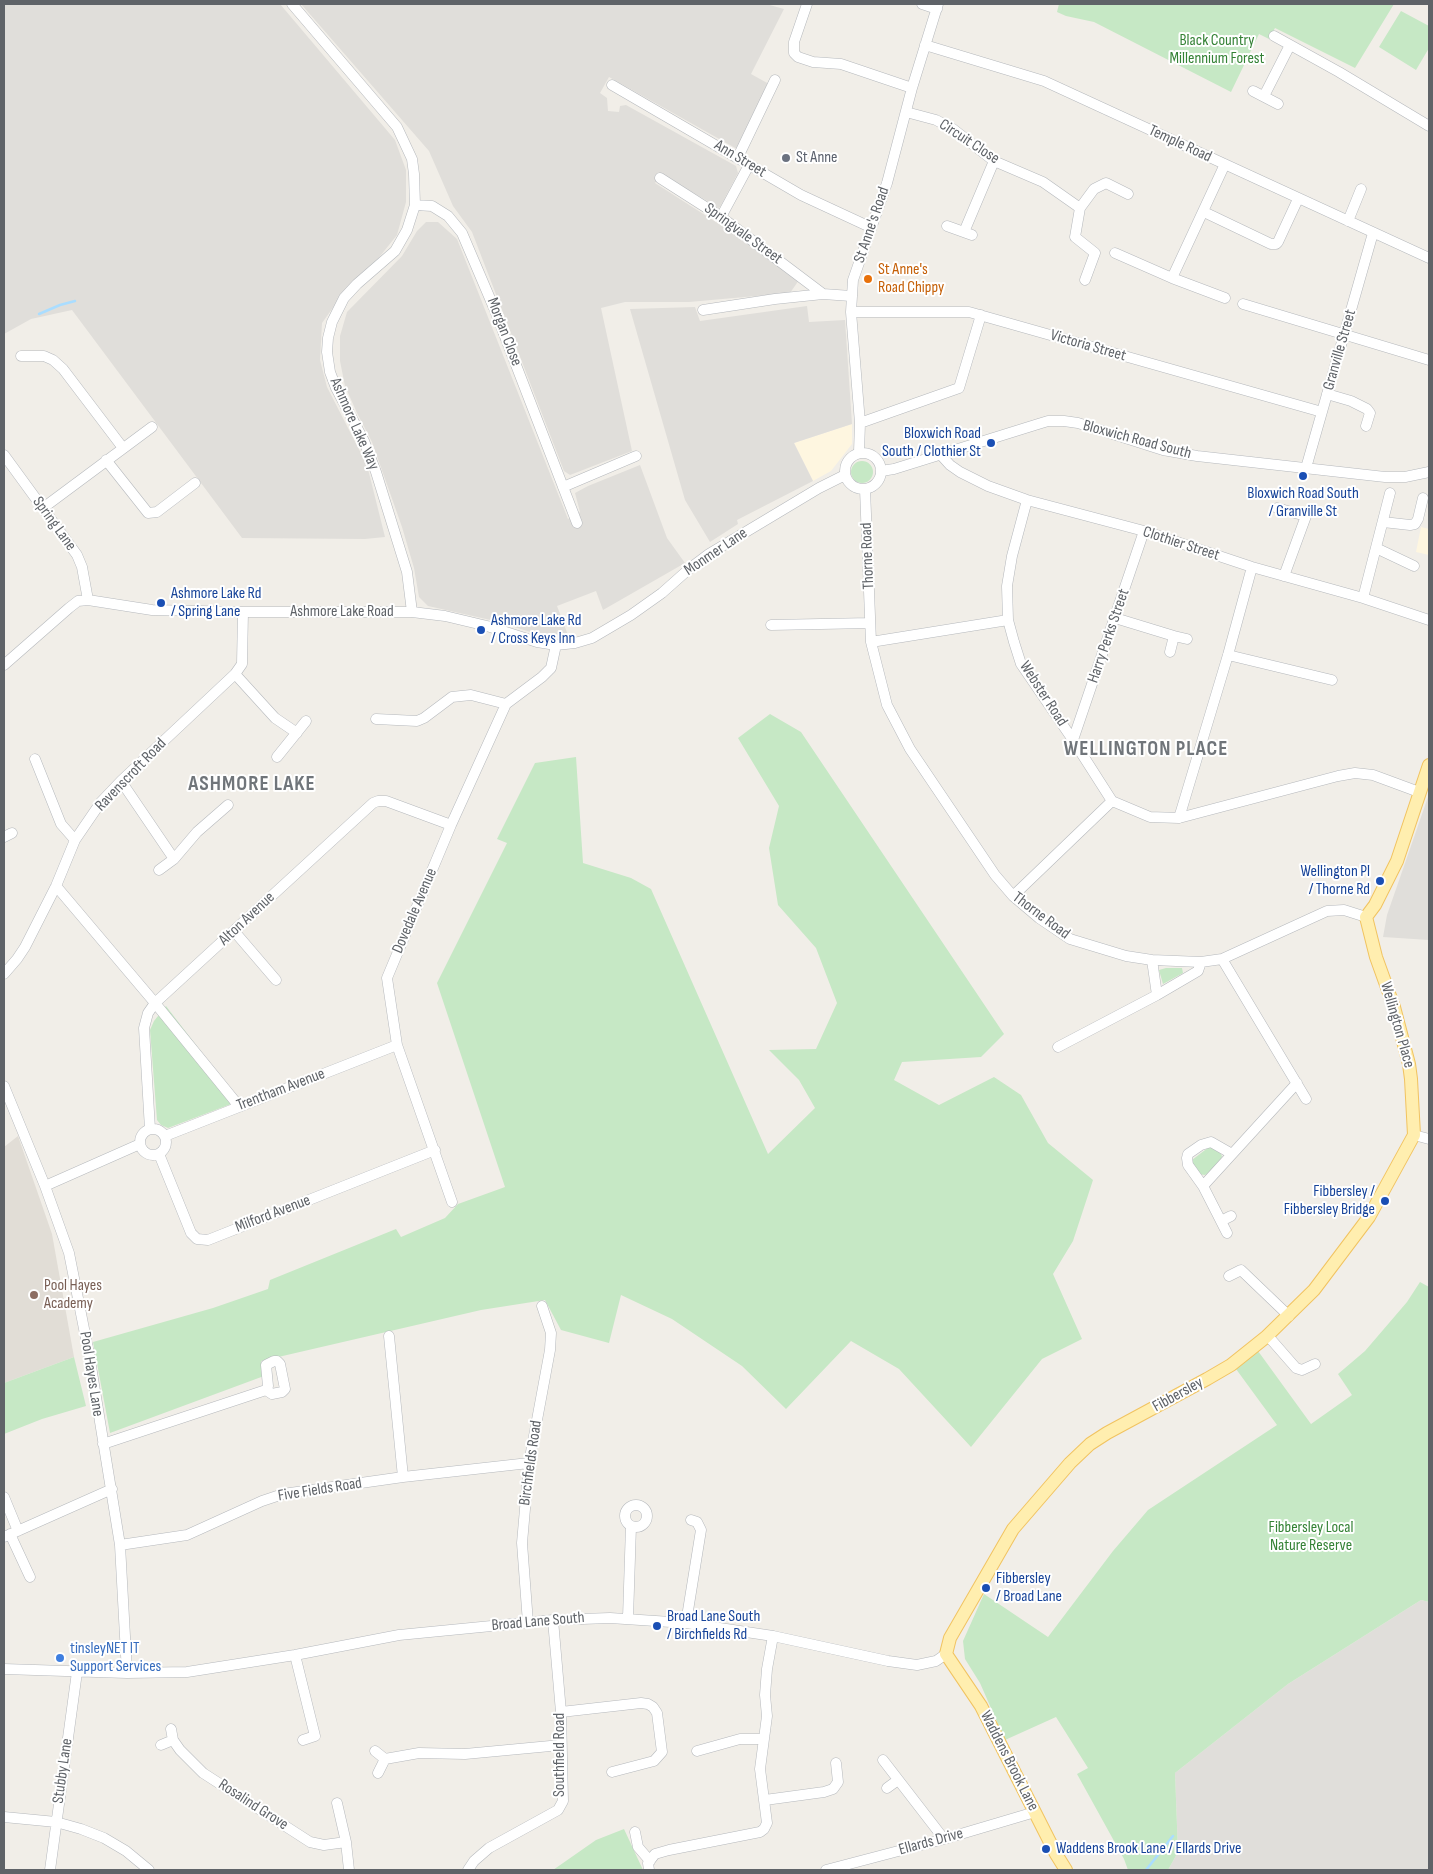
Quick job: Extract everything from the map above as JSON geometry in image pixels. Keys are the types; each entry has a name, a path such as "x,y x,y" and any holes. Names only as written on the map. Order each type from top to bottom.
{"main road":[{"path":"1366,917 1375,905 1397,861 1418,792 1429,765"},
{"name":"Wellington Place","path":"1366,917 1376,957 1394,1008 1409,1064 1414,1135"},
{"name":"Fibbersley","path":"946,1654 950,1638 1012,1529 1070,1463 1090,1444 1107,1433 1231,1365 1289,1316 1314,1290 1369,1217 1414,1135"},
{"name":"Waddens Brook Lane","path":"946,1654 982,1706 1066,1870"}],"street":[{"name":"Ashmore Lake Way","path":"292,4 397,127 412,158 415,205 406,230 395,251 344,298 332,322 327,352 330,372 336,388 364,441 376,472 407,572 412,612"},
{"path":"807,4 794,42 794,53 798,57 813,62 841,64 912,88"},
{"path":"922,4 938,6"},
{"name":"St Anne's Road","path":"859,452 860,423 850,312 851,296 870,227 887,183 912,88 938,6"},
{"path":"1274,36 1339,72 1429,126"},
{"name":"Temple Road","path":"925,45 1044,81 1429,258"},
{"path":"1264,96 1290,45"},
{"path":"738,157 775,80"},
{"name":"Ann Street","path":"612,85 738,157 749,166 802,195 870,227"},
{"path":"1253,90 1278,104"},
{"name":"Circuit Close","path":"906,112 936,120 954,129 994,161 1043,182 1080,208"},
{"path":"947,226 968,234 994,161"},
{"path":"1172,278 1225,164"},
{"path":"722,217 749,166"},
{"name":"Springvale Street","path":"660,178 722,217 823,294"},
{"path":"1085,280 1095,254 1075,237 1080,208 1094,189 1106,183 1128,194"},
{"path":"1348,221 1361,189"},
{"path":"1204,212 1271,244 1276,244 1298,199"},
{"name":"Morgan Close","path":"415,205 432,206 448,216 462,233 494,308 577,523"},
{"name":"Granville Street","path":"1306,468 1373,233"},
{"path":"1115,253 1172,278 1226,298"},
{"path":"703,310 823,294 851,296"},
{"path":"1243,304 1429,360"},
{"name":"Victoria Street","path":"850,312 969,312 1322,412"},
{"path":"860,423 959,388 981,315"},
{"path":"21,356 44,356 53,360 64,369 123,448"},
{"path":"1327,394 1350,401 1370,412 1366,426"},
{"name":"Bloxwich Road South","path":"881,471 894,469 1048,421 1064,421 1078,423 1163,450 1197,456 1386,477 1405,477 1429,472"},
{"path":"43,508 152,427"},
{"path":"859,452 865,452 874,456 880,464 881,471 877,482 865,489 854,487 845,475 847,460 859,452"},
{"name":"Clothier Street","path":"940,454 960,472 988,486 1027,500 1144,531 1252,567 1363,598 1429,620"},
{"name":"Spring Lane","path":"4,455 77,555 82,567 88,600"},
{"path":"563,488 636,456"},
{"path":"106,460 148,513 157,512 195,483"},
{"name":"Monmer Lane","path":"592,638 631,615 709,554 819,488 845,475"},
{"name":"Thorne Road","path":"865,489 871,642 887,705 910,749 995,876 1013,896 1039,918 1070,939 1102,950 1152,960 1201,962 1222,958 1327,911 1344,910 1366,917"},
{"path":"1363,598 1390,493"},
{"path":"1383,522 1415,524 1423,498"},
{"name":"Webster Road","path":"1027,500 1008,578 1008,620 1021,664 1112,800"},
{"path":"1277,508 1306,516 1284,576"},
{"name":"Harry Perks Street","path":"1073,740 1144,531"},
{"path":"1376,548 1414,566"},
{"path":"1179,818 1228,656 1252,567"},
{"path":"4,666 69,608 78,601 88,600"},
{"name":"Ashmore Lake Road","path":"88,600 152,610 412,612 454,618 537,642 556,645 575,643 592,638"},
{"name":"Ravenscroft Road","path":"4,974 25,947 56,886 75,840 101,802 120,781 235,674 242,664 243,612"},
{"path":"1115,618 1187,639"},
{"path":"871,642 1008,620"},
{"path":"771,625 870,623"},
{"path":"1170,652 1174,636"},
{"name":"Dovedale Avenue","path":"452,1202 397,1045 387,978 451,825 506,704 551,668 556,645"},
{"path":"1228,656 1332,680"},
{"path":"235,674 275,718 296,733"},
{"path":"376,719 417,721 452,697 472,695 506,704"},
{"path":"277,757 306,721"},
{"path":"35,759 61,824 75,840"},
{"path":"1013,896 1112,800 1150,817 1179,818 1355,773 1373,774 1418,792"},
{"path":"120,781 174,859"},
{"name":"Alton Avenue","path":"150,1129 144,1028 148,1013 155,1003 373,803 386,801 451,825"},
{"path":"159,870 174,859 197,832 228,805"},
{"path":"56,886 155,1003 238,1107"},
{"path":"234,931 276,980"},
{"path":"1222,958 1306,1099"},
{"path":"1152,960 1157,995"},
{"path":"1058,1047 1157,995 1198,971 1201,962"},
{"name":"Trentham Avenue","path":"165,1136 397,1045"},
{"path":"1203,1186 1297,1083"},
{"name":"Pool Hayes Lane","path":"4,1086 45,1186 69,1253 89,1354 120,1545 127,1673"},
{"path":"150,1129 157,1129 165,1136 166,1144 159,1154 151,1156 145,1153 140,1144 140,1137 145,1131 150,1129"},
{"path":"1414,1135 1429,1139"},
{"path":"1227,1233 1203,1186 1188,1165 1186,1158 1188,1154 1201,1144 1211,1142 1232,1154"},
{"path":"45,1186 140,1144"},
{"name":"Milford Avenue","path":"159,1154 191,1233 197,1239 208,1240 435,1150"},
{"path":"1220,1221 1231,1216"},
{"path":"1229,1276 1241,1270 1289,1316"},
{"name":"Birchfields Road","path":"528,1623 522,1543 529,1463 550,1350 550,1333 542,1306"},
{"path":"389,1336 403,1478"},
{"path":"1267,1336 1296,1368 1302,1370 1314,1364"},
{"path":"103,1444 266,1390"},
{"name":"Five Fields Road","path":"120,1545 187,1535 262,1501 278,1496 403,1478 529,1463"},
{"path":"10,1534 112,1489"},
{"path":"4,1497 10,1534 30,1577"},
{"path":"686,1623 700,1530 697,1522 691,1520"},
{"path":"628,1618 631,1526"},
{"name":"Broad Lane South","path":"4,1669 127,1673 187,1672 295,1655 399,1635 553,1620 628,1618 686,1623 774,1636 888,1661 917,1665 936,1661 946,1654"},
{"name":"Southfield Road","path":"468,1870 474,1861 489,1848 558,1810 562,1801 561,1712 553,1620"},
{"path":"635,1832 638,1847 649,1865 655,1854 760,1832 764,1829 767,1823 760,1769 767,1716 765,1694 767,1669 774,1636"},
{"path":"295,1655 315,1736 303,1740"},
{"name":"Stubby Lane","path":"50,1870 77,1672"},
{"path":"561,1712 641,1702 653,1708 657,1713 662,1752 654,1761 612,1772"},
{"name":"Rosalind Grove","path":"171,1729 173,1740 180,1750 203,1773 310,1842 324,1845 346,1842"},
{"path":"697,1751 740,1739 763,1739"},
{"path":"161,1746 173,1740"},
{"path":"385,1760 419,1753 464,1754 561,1744"},
{"path":"374,1751 385,1760"},
{"path":"378,1773 385,1760"},
{"path":"883,1760 944,1839"},
{"path":"765,1800 824,1792 833,1789 838,1782 836,1763"},
{"path":"887,1788 898,1780"},
{"path":"337,1803 346,1842 349,1870"},
{"name":"Ellards Drive","path":"826,1870 944,1839 1035,1812"},
{"path":"4,1817 56,1822 81,1829 104,1838 149,1870"}],"shaded area":[{"path":"6,4 280,4 395,140 406,170 406,202 397,235 377,260 350,284 322,323 320,360 327,387 367,465 385,537 365,539 242,538 72,310 31,319 4,334 4,6"},
{"path":"301,4 766,4 784,9 751,74 769,84 737,149 609,77 600,93 607,98 608,111 619,112 620,106 626,105 736,166 738,173 720,207 717,209 709,202 661,174 655,183 722,226 799,280 790,293 689,302 625,302 601,308 632,451 570,475 564,471 472,232 453,206 429,151"},
{"path":"426,222 438,222 457,239 568,519 580,512 575,493 640,465 667,538 685,563 603,610 596,591 557,606 568,635 537,634 495,621 428,606 419,597 414,568 402,527 372,442 345,386 340,361 340,336 347,312 402,256 417,231"},
{"path":"807,306 809,322 845,320 852,424 794,443 813,481 737,520 738,524 710,542 685,500 630,309 695,307 700,321"},
{"path":"852,424 852,444 831,471 813,481 794,443"},
{"path":"1421,527 1429,529 1429,555 1416,552"},
{"path":"1429,794 1429,940 1383,937 1387,915"},
{"name":"Pool Hayes Academy","path":"18,1136 52,1234 74,1357 4,1383 4,1147"},
{"path":"1421,1600 1429,1602 1429,1870 1168,1870 1178,1852 1175,1773 1288,1684"}],"green space":[{"name":"Black Country Millennium Forest","path":"1059,4 1394,4 1355,68 1275,28 1269,39 1259,34 1231,92 1094,22 1066,16 1057,12"},
{"path":"1401,11 1429,26 1429,48 1416,70 1379,47"},
{"path":"858,461 866,461 873,468 873,476 866,483 858,483 851,476 851,468"},
{"path":"770,714 801,732 1004,1034 981,1057 902,1062 894,1080 939,1105 994,1077 1021,1095 1048,1143 1093,1180 1073,1241 1053,1274 1082,1339 1042,1359 971,1447 899,1369 851,1341 786,1409 742,1366 672,1319 621,1295 609,1343 561,1330 545,1300 481,1310 261,1361 264,1376 110,1433 93,1342 213,1308 268,1289 270,1280 396,1229 401,1237 445,1218 458,1204 505,1187 437,983 507,843 497,839 535,763 576,757 583,863 631,878 651,889 768,1154 815,1108 799,1080 769,1050 816,1049 837,1003 816,948 778,905 769,848 779,806 738,738"},
{"path":"1182,968 1183,973 1163,984 1159,970"},
{"path":"166,1006 239,1101 168,1128 161,1125 157,1120 150,1030 154,1021"},
{"path":"1209,1147 1218,1149 1222,1156 1221,1159 1218,1165 1205,1175 1198,1174 1193,1168 1192,1160"},
{"name":"Fibbersley Local Nature Reserve","path":"1420,1282 1429,1287 1429,1602 1421,1600 1288,1684 1175,1773 1178,1852 1168,1870 1128,1870 1124,1859 1077,1774 1088,1768 1056,1717 1005,1740 980,1683 965,1659 963,1641 984,1594 1048,1637 1113,1551 1148,1510 1277,1425 1236,1369 1258,1351 1311,1424 1352,1395 1338,1374 1365,1351 1407,1302"},
{"path":"74,1357 86,1406 42,1419 4,1434 4,1383"},
{"path":"624,1829 643,1870 553,1870 596,1840"}],"waterway":[{"path":"39,314 75,301"},
{"path":"1146,1870 1173,1836"}],"place":[{"name":"St Anne","path":"786,158"},
{"name":"St Anne's Road Chippy","path":"868,279"},
{"name":"Bloxwich Road South / Clothier St","path":"991,443"},
{"name":"Bloxwich Road South / Granville St","path":"1303,476"},
{"name":"Ashmore Lake Rd / Spring Lane","path":"161,603"},
{"name":"Ashmore Lake Rd / Cross Keys Inn","path":"481,630"},
{"name":"Wellington Pl / Thorne Rd","path":"1380,881"},
{"name":"Fibbersley / Fibbersley Bridge","path":"1385,1201"},
{"name":"Pool Hayes Academy","path":"34,1295"},
{"name":"Fibbersley / Broad Lane","path":"986,1588"},
{"name":"Broad Lane South / Birchfields Rd","path":"657,1626"},
{"name":"tinsleyNET IT Support Services","path":"60,1658"},
{"name":"Waddens Brook Lane / Ellards Drive","path":"1046,1849"}],"district":[{"name":"WELLINGTON PLACE","path":"1146,750"},
{"name":"ASHMORE LAKE","path":"252,785"}]}
